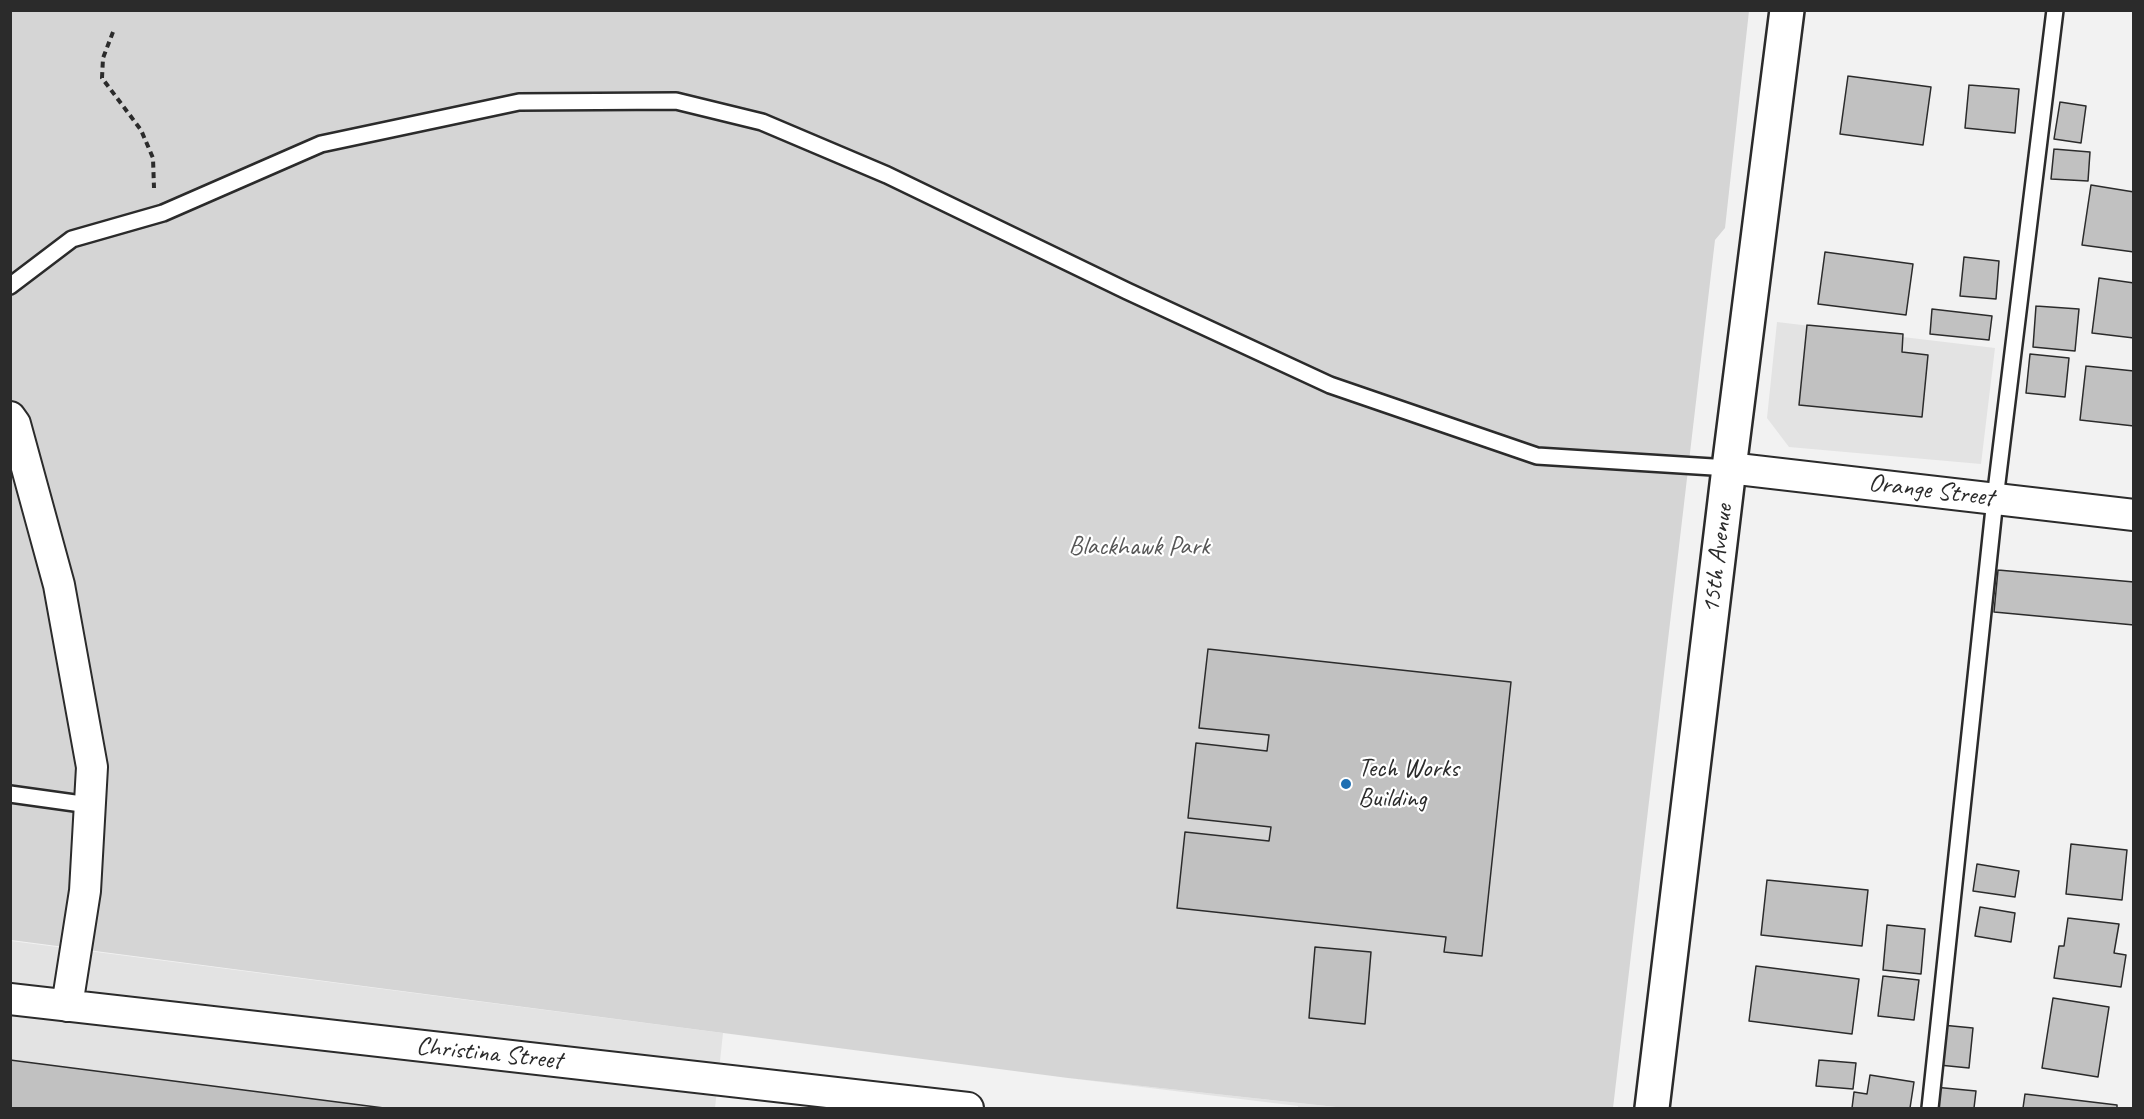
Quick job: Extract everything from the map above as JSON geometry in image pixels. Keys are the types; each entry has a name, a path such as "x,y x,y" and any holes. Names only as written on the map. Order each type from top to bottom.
{"main road":[{"name":"15th Avenue","path":"1652,1108 1728,468 1786,10"}],"street":[{"path":"10,417 15,424 59,585 92,767 85,891 67,1006"},
{"name":"Orange Street","path":"1728,468 2133,515"},
{"name":"Christina Street","path":"10,999 968,1108"}],"lane":[{"path":"1930,1108 1995,499 2055,10"},
{"path":"10,286 72,239 153,216 321,144 519,102 676,101 762,122 877,171 1330,385 1537,456 1728,468"},
{"path":"10,794 89,805"}],"path":[{"path":"113,32 103,58 102,78 141,130 153,158 153,216"}],"shaded area":[{"path":"1777,322 1995,348 1981,464 1789,447 1767,418"},
{"path":"11,941 723,1033 715,1108 11,1108"},
{"path":"1068,1078 1345,1108 1298,1108 1298,1106"}],"green space":[{"name":"Blackhawk Park","path":"11,11 1749,11 1725,228 1715,240 1613,1108 1345,1108 1068,1078 11,940"}],"building":[{"path":"1848,76 1931,87 1923,145 1840,134"},
{"path":"1969,85 2019,89 2015,133 1965,128"},
{"path":"2060,102 2086,106 2081,143 2054,139"},
{"path":"2054,149 2090,152 2088,181 2051,179"},
{"path":"2091,185 2134,192 2134,252 2082,245"},
{"path":"1825,252 1913,264 1906,315 1818,304"},
{"path":"1964,257 1999,261 1996,299 1960,296"},
{"path":"2099,278 2134,283 2134,338 2092,333"},
{"path":"2036,306 2079,309 2075,351 2033,347"},
{"path":"1932,309 1992,316 1989,340 1930,334"},
{"path":"1807,325 1903,334 1902,352 1928,355 1922,417 1799,405"},
{"path":"2030,354 2069,358 2065,397 2026,393"},
{"path":"2086,366 2134,371 2134,426 2080,420"},
{"path":"1998,570 2134,582 2134,625 1994,612"},
{"name":"Tech Works Building","path":"1208,649 1511,682 1482,956 1444,952 1446,937 1177,908 1185,832 1269,841 1271,827 1188,818 1196,743 1267,751 1269,735 1199,728"},
{"path":"2071,844 2127,850 2122,900 2066,894"},
{"path":"1977,864 2019,871 2015,897 1973,891"},
{"path":"1767,880 1868,890 1862,946 1761,935"},
{"path":"1980,907 2015,913 2011,942 1975,936"},
{"path":"2068,918 2119,924 2114,953 2126,955 2121,987 2054,978 2059,946 2064,946"},
{"path":"1887,925 1925,929 1921,974 1883,970"},
{"path":"1315,947 1371,952 1365,1024 1309,1018"},
{"path":"1756,966 1859,979 1852,1034 1749,1021"},
{"path":"1883,976 1919,980 1914,1020 1878,1016"},
{"path":"2053,998 2109,1007 2098,1077 2042,1068"},
{"path":"1942,1025 1973,1028 1969,1068 1939,1065"},
{"path":"10,1060 384,1108 10,1108"},
{"path":"1819,1060 1856,1063 1853,1089 1816,1086"},
{"path":"1870,1075 1914,1082 1910,1108 1852,1108 1854,1092 1867,1094"},
{"path":"1934,1087 1976,1091 1974,1108 1932,1108"},
{"path":"2025,1094 2117,1105 2117,1108 2023,1108"}],"place":[{"name":"Tech Works Building","path":"1346,784"}]}
